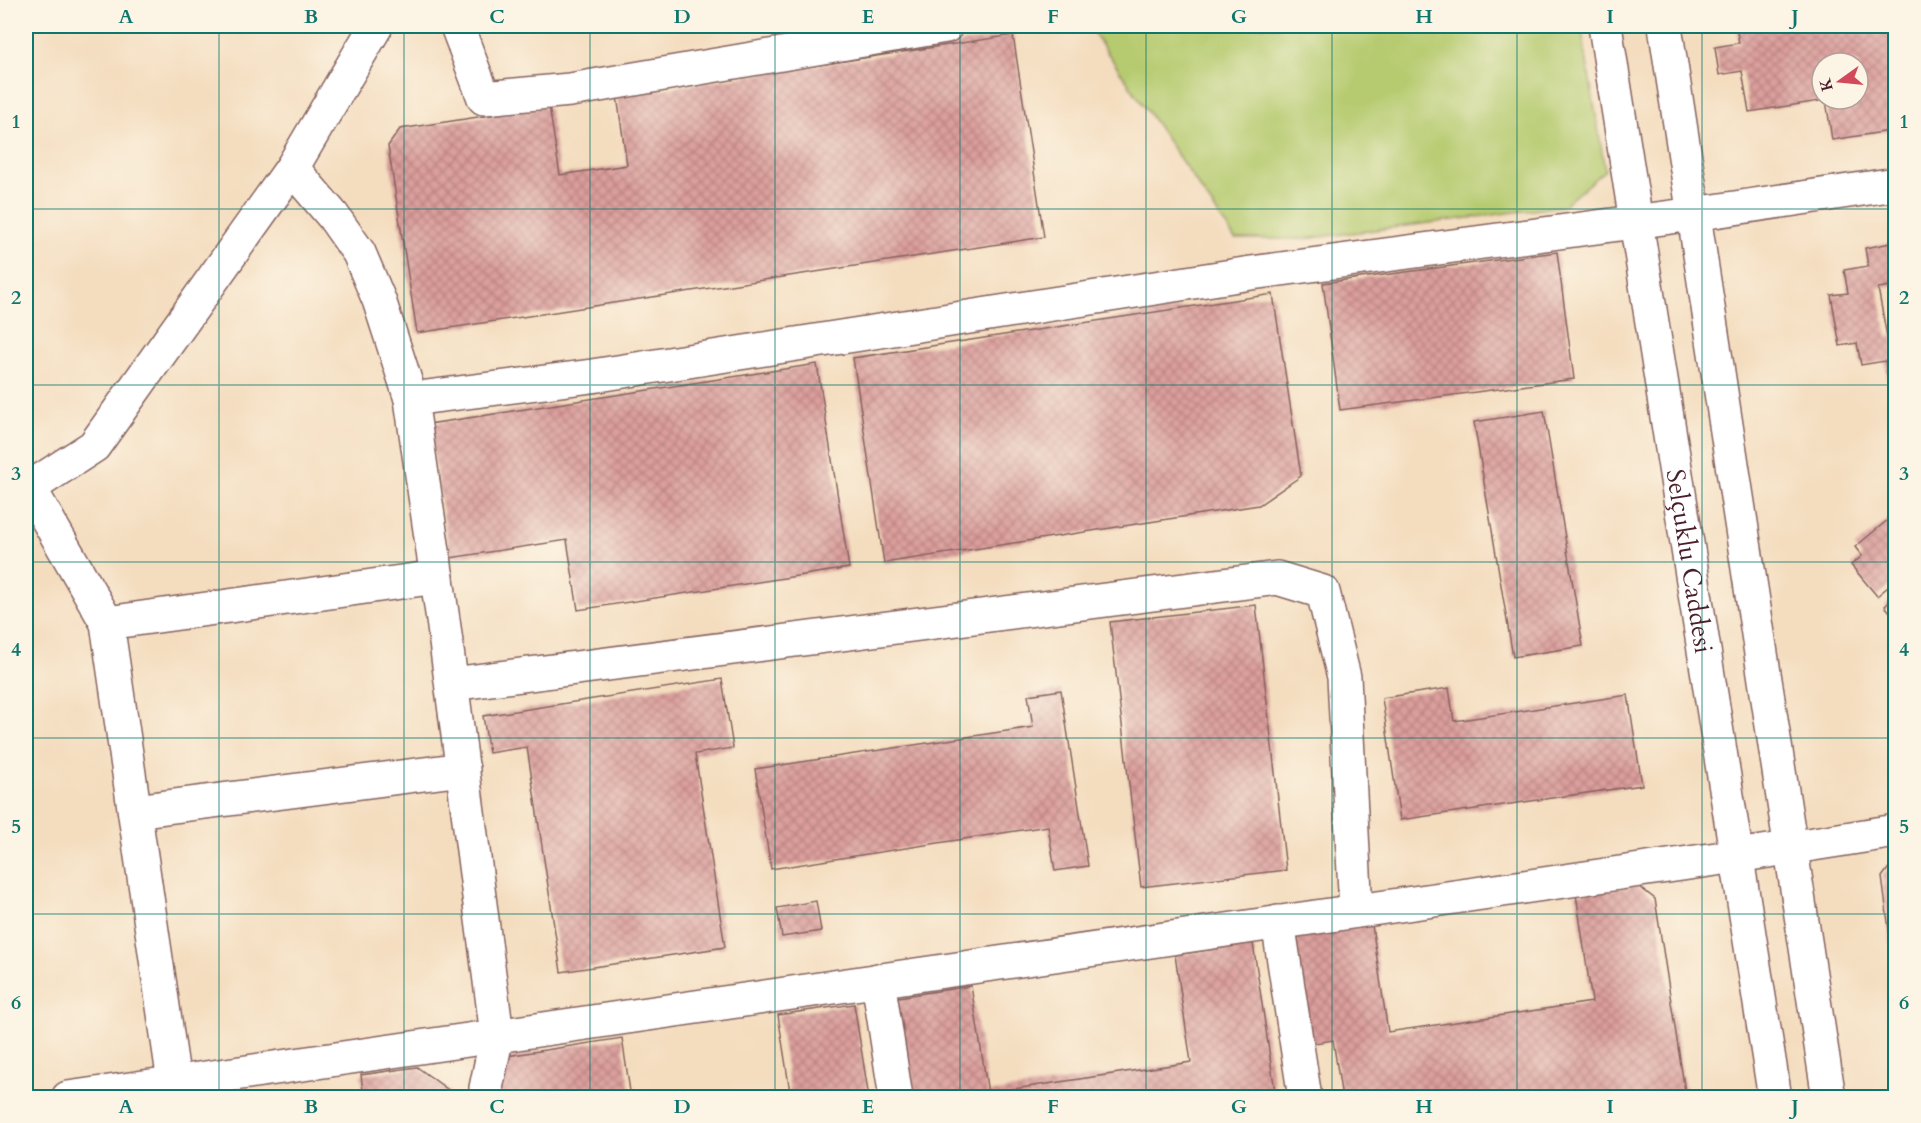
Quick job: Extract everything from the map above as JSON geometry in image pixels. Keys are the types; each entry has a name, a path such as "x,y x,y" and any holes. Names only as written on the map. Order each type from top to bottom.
{"street":[{"path":"174,1082 107,623 27,488 94,446 292,168 376,26"},
{"path":"457,26 484,98 570,90 946,26"},
{"name":"Selçuklu Caddesi","path":"1605,26 1775,1098"},
{"path":"1665,26 1829,1098"},
{"path":"292,168 333,216 359,253 379,300 411,399 452,684 497,1035 486,1088 488,1098"},
{"path":"411,399 592,376 1251,273 1694,214 1896,184"},
{"path":"107,623 437,577"},
{"path":"452,684 1277,578 1323,592 1344,677 1356,911"},
{"path":"135,811 463,769"},
{"path":"68,1098 1896,831"},
{"path":"1278,922 1305,1098"},
{"path":"878,980 896,1098"}],"green space":[{"path":"1089,26 1581,26 1605,170 1563,206 1304,239 1235,239"}],"building":[{"path":"1736,26 1896,26 1896,130 1832,140 1828,111 1870,111 1870,51 1810,51 1810,102 1749,112 1742,71 1719,75 1715,47 1739,43"},
{"path":"1013,35 1044,237 417,333 388,146 400,129 549,106 560,175 627,165 617,96"},
{"path":"1896,242 1896,285 1878,288 1887,337 1896,335 1896,378 1888,379 1885,361 1861,365 1857,343 1840,346 1831,295 1848,293 1844,270 1868,266 1865,248"},
{"path":"1557,252 1574,379 1340,410 1323,283"},
{"path":"1273,294 1301,476 1259,505 884,563 853,358"},
{"path":"817,364 849,568 578,610 567,540 450,558 429,424"},
{"path":"1544,411 1583,646 1513,657 1474,422"},
{"path":"1896,513 1896,596 1888,587 1877,596 1851,565 1862,556 1855,547"},
{"path":"1896,596 1896,619 1885,606"},
{"path":"1256,605 1286,870 1141,887 1110,622"},
{"path":"722,679 733,748 695,754 725,947 561,972 527,747 489,753 483,716"},
{"path":"1449,688 1454,721 1628,695 1642,785 1400,820 1382,698"},
{"path":"1061,690 1088,866 1055,871 1048,826 771,869 755,769 1033,727 1028,695"},
{"path":"1896,858 1896,966 1894,967 1882,877"},
{"path":"1637,885 1655,899 1686,1098 1342,1098 1333,1040 1309,1044 1293,937 1372,925 1388,1032 1592,1002 1576,894"},
{"path":"816,901 821,931 782,937 777,908"},
{"path":"1253,943 1276,1098 907,1098 892,998 971,986 988,1093 1191,1062 1175,955"},
{"path":"854,1004 869,1098 791,1098 778,1015"},
{"path":"622,1038 631,1098 497,1098 507,1056"},
{"path":"417,1067 455,1095 455,1098 364,1098 361,1075"}]}
